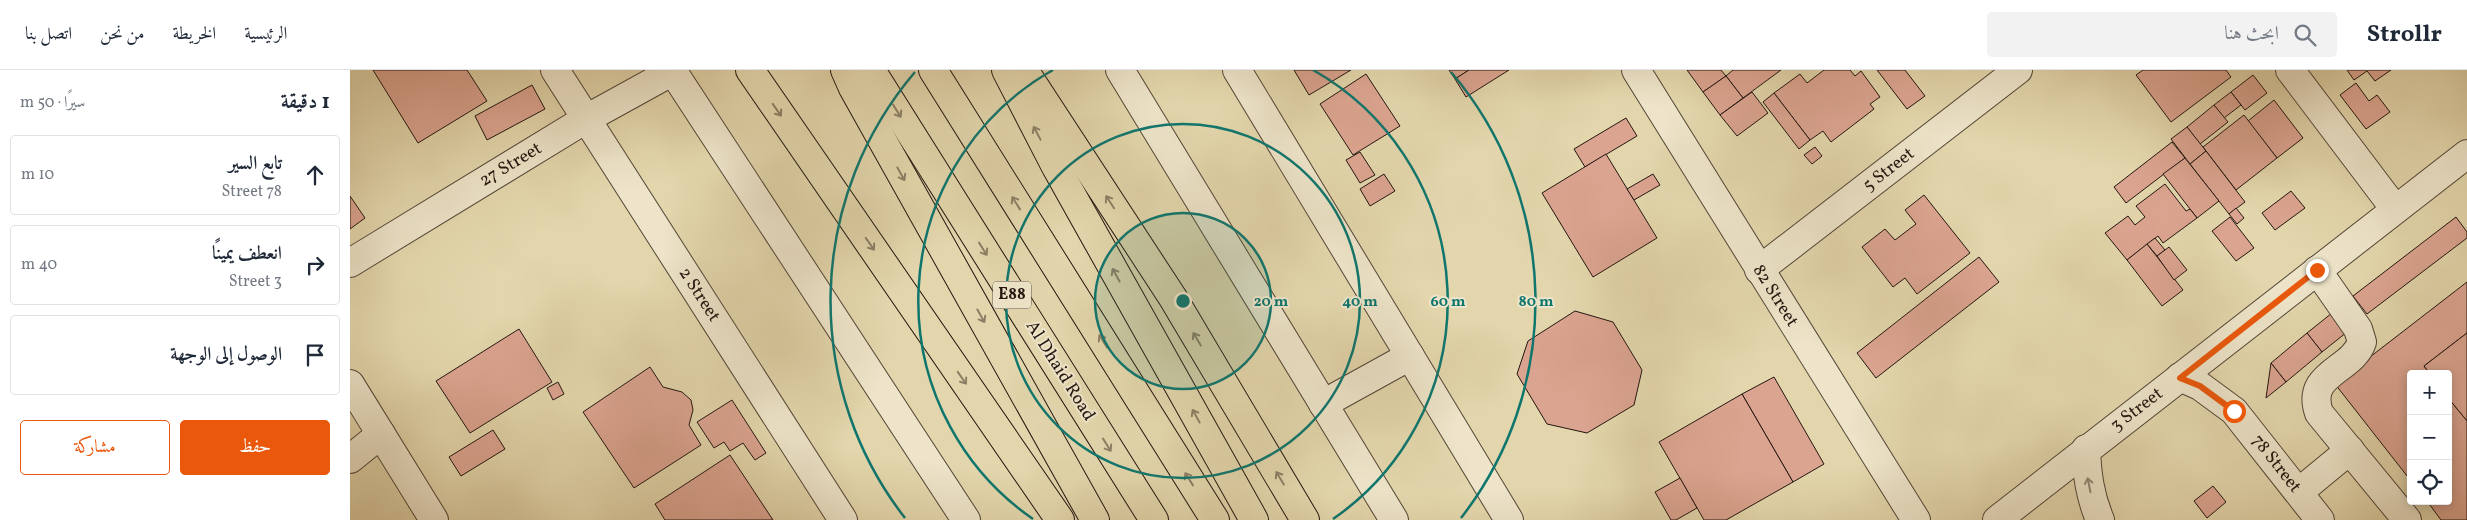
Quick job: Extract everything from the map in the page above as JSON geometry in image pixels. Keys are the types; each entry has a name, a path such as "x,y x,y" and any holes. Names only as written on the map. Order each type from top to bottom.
{"main road":[{"path":"750,70 1060,520"},
{"path":"845,70 858,97 1095,520"},
{"name":"Al Dhaid Road","path":"871,70 1154,520"},
{"path":"933,70 1214,520"},
{"path":"1006,70 1056,167 1254,520"},
{"path":"1024,70 1173,298 1305,520"}],"street":[{"name":"2 Street","path":"555,70 843,520"},
{"path":"1120,70 1394,520"},
{"path":"1237,70 1509,520"},
{"name":"82 Street","path":"1636,70 1916,520"},
{"name":"5 Street","path":"1759,270 2018,70"},
{"path":"2290,70 2395,209"},
{"name":"27 Street","path":"350,263 586,119 673,71"},
{"path":"673,71 957,517"},
{"name":"3 Street","path":"1997,520 2467,154"},
{"path":"2317,270 2361,335 2360,348 2325,379 2316,395 2319,413 2407,520"},
{"path":"1323,404 1410,356"},
{"name":"78 Street","path":"2180,378 2200,386 2234,411 2320,520"},
{"path":"350,384 434,520"},
{"path":"350,460 381,434"},
{"path":"2086,449 2087,475 2092,501 2100,520"},
{"path":"2299,492 2350,450"}],"building":[{"path":"373,70 467,70 487,101 418,143"},
{"path":"1294,70 1351,70 1309,95"},
{"path":"1449,70 1469,70 1455,79"},
{"path":"1469,70 1509,70 1466,97 1455,79"},
{"path":"1687,70 1721,70 1726,76 1703,92"},
{"path":"1733,70 1781,70 1743,98 1726,76"},
{"path":"1824,70 1850,70 1855,76 1861,71 1880,97 1870,104 1874,109 1831,142 1823,131 1810,140 1774,93 1800,74 1807,83"},
{"path":"1877,70 1905,70 1925,96 1907,109"},
{"path":"2143,70 2226,70 2231,77 2171,122 2136,75"},
{"path":"2347,70 2391,70 2375,81 2367,71 2354,80"},
{"path":"1366,74 1400,126 1353,155 1320,104"},
{"path":"2253,75 2267,93 2245,110 2231,92"},
{"path":"1726,76 1743,98 1720,115 1703,92"},
{"path":"2356,83 2369,101 2377,95 2390,112 2366,129 2340,95"},
{"path":"532,85 545,109 487,140 475,116"},
{"path":"1752,92 1768,113 1737,136 1720,115"},
{"path":"2231,92 2241,105 2224,118 2214,105"},
{"path":"1774,93 1810,140 1799,149 1763,102"},
{"path":"2274,100 2303,138 2277,158 2248,121"},
{"path":"2214,105 2228,122 2200,144 2187,127"},
{"path":"2244,115 2277,158 2236,190 2203,147"},
{"path":"1626,118 1637,136 1585,167 1574,149"},
{"path":"2187,127 2206,151 2190,164 2171,139"},
{"path":"2172,142 2185,158 2126,203 2114,187"},
{"path":"1815,147 1822,156 1812,164 1804,155"},
{"path":"2206,151 2245,202 2229,214 2190,164"},
{"path":"1360,152 1375,175 1360,183 1346,160"},
{"path":"1606,154 1657,238 1593,277 1542,193"},
{"path":"2185,158 2219,201 2197,218 2163,174"},
{"path":"1384,174 1395,191 1370,206 1360,189"},
{"path":"1653,174 1660,185 1634,200 1627,189"},
{"path":"2165,184 2186,211 2190,209 2197,218 2163,243 2158,236 2127,260 2105,233 2128,216 2135,225 2145,217 2136,206"},
{"path":"2291,191 2305,208 2275,230 2262,213"},
{"path":"1924,195 1970,253 1917,294 1905,278 1893,287 1862,247 1885,229 1895,240 1916,224 1905,210"},
{"path":"350,196 365,218 350,229"},
{"path":"2236,208 2244,218 2237,224 2229,214"},
{"path":"2230,217 2254,248 2236,261 2212,231"},
{"path":"2456,217 2467,232 2467,238 2367,314 2353,296"},
{"path":"2155,238 2165,250 2157,256 2147,244"},
{"path":"2147,244 2183,290 2162,306 2127,260"},
{"path":"2169,247 2187,270 2174,280 2157,256"},
{"path":"1979,257 1999,282 1876,378 1857,353"},
{"path":"2467,282 2467,333 2424,366 2427,370 2407,370 2407,476 2335,384"},
{"path":"1575,311 1613,322 1642,370 1634,405 1587,433 1547,424 1517,374 1528,341"},
{"path":"2332,313 2347,332 2322,352 2307,333"},
{"path":"519,329 552,382 470,433 436,381"},
{"path":"2307,333 2322,352 2286,382 2271,363"},
{"path":"2467,333 2467,421 2452,403 2452,370 2427,370 2424,366"},
{"path":"2271,363 2286,382 2266,398"},
{"path":"650,367 663,387 682,392 691,400 693,410 689,425 701,445 634,488 583,412"},
{"path":"1774,377 1824,464 1793,482 1742,394"},
{"path":"558,382 564,394 553,400 547,388"},
{"path":"1742,394 1793,482 1726,520 1704,520 1659,442"},
{"path":"732,400 766,453 755,460 743,443 730,451 724,442 714,448 697,422"},
{"path":"2452,403 2467,421 2467,520 2441,520 2430,505 2452,505"},
{"path":"493,430 505,449 461,476 449,457"},
{"path":"730,455 773,520 665,520 655,504"},
{"path":"1680,478 1697,508 1676,520 1671,520 1655,492"},
{"path":"2213,486 2226,502 2207,518 2194,501"}],"route":[{"path":"2234,411 2218,397 2200,386 2180,378 2317,270"}]}
